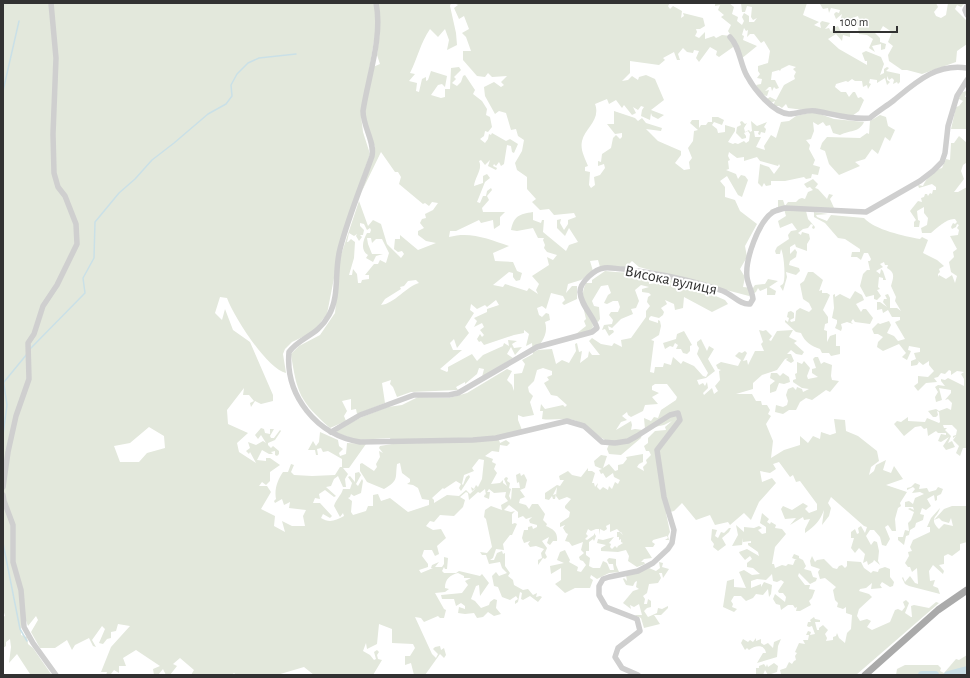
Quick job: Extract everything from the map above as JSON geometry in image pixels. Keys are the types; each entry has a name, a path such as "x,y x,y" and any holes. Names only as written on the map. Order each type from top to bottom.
{"main road":[{"path":"865,675 938,610 967,590"}],"street":[{"path":"3,487 8,452 16,416 29,379 30,371 28,343 34,334 43,306 57,285 78,244 76,224 65,196 58,188 54,173 53,134 56,58 51,3"},
{"path":"376,3 378,23 376,46 363,111 363,121 374,149 340,248 335,298 329,315 318,330 296,344 289,352 290,368 298,398 318,423 343,439 360,442 473,440 496,438 567,421 584,426 602,442 614,443 628,441 670,415 678,413 680,420 658,450 664,497 674,530 672,543 668,549 653,563 638,570 603,579 599,586 599,595 606,607 637,620 640,631 618,648 615,657 622,668 638,675"},
{"path":"967,6 965,10 967,15"},
{"path":"730,37 734,41 747,76 775,109 788,114 813,110 862,119 870,118 916,81 941,70 955,67 967,68"},
{"name":"Висока вулиця","path":"331,432 360,415 414,395 458,393 538,347 592,332 597,328 581,299 581,287 587,279 605,267 647,272 709,286 726,292 742,303 750,304 753,298 747,278 748,263 755,238 766,218 772,213 785,208 866,212 920,181 942,162 945,153 948,126 955,103 962,86 967,80"},
{"path":"3,495 14,524 13,562 21,590 24,627 33,643 56,675"}],"shaded area":[{"path":"3,3 373,3 376,8 377,24 361,116 363,132 370,154 343,232 327,314 313,332 292,342 285,349 283,354 286,373 278,369 261,353 236,317 227,298 220,297 215,313 222,320 225,309 233,330 250,342 273,395 273,401 261,404 255,401 251,407 250,403 254,401 249,395 243,395 244,388 227,410 228,424 248,433 237,443 239,452 256,463 250,452 249,454 246,451 250,448 248,442 256,445 263,441 266,443 261,435 258,439 255,435 261,428 264,429 265,433 270,434 270,429 274,429 270,436 271,438 274,438 280,430 281,431 275,440 268,443 271,448 273,446 279,451 279,454 277,456 275,455 275,451 271,452 273,454 269,454 262,450 257,460 266,461 266,458 270,458 280,465 270,472 270,481 266,485 262,482 259,486 267,486 271,492 261,509 275,516 274,526 285,532 282,521 292,526 305,526 303,516 306,510 289,508 290,502 284,505 282,499 275,503 274,501 276,499 277,484 283,472 288,472 291,464 294,465 291,472 294,475 335,475 340,467 342,467 342,459 328,451 323,452 321,448 317,449 318,455 316,455 315,450 308,450 313,441 316,446 319,442 320,432 338,440 339,446 343,449 339,453 340,456 346,454 347,443 366,444 349,468 343,468 348,474 345,479 346,487 343,487 338,476 334,479 331,486 326,487 336,496 334,497 325,490 319,494 320,499 315,498 313,503 320,503 332,516 330,518 323,514 321,518 332,521 344,516 343,513 340,517 334,506 343,489 350,489 352,483 348,477 350,476 355,482 355,473 359,472 361,475 356,484 358,486 362,479 361,493 354,496 351,494 348,498 352,501 351,512 353,515 366,511 368,506 373,506 373,495 378,494 381,501 390,498 408,512 429,505 429,500 422,499 418,488 407,484 410,482 410,479 402,473 400,463 397,464 394,481 384,489 367,482 360,471 360,464 362,463 374,471 380,457 379,451 383,453 379,448 380,446 392,444 390,438 357,440 337,433 337,430 362,417 388,407 402,405 418,397 449,398 467,393 507,369 512,371 507,380 512,385 514,391 514,374 522,373 525,364 522,360 533,354 532,343 526,346 529,334 524,330 524,333 484,345 481,341 479,342 477,339 480,334 482,337 484,335 480,330 484,327 482,323 474,327 477,321 474,318 487,312 487,309 499,305 496,300 487,307 485,305 477,309 471,304 470,310 474,313 465,327 469,333 457,348 454,339 450,343 453,350 462,350 440,369 447,372 448,367 472,354 477,361 483,355 503,346 504,343 509,346 508,340 517,341 512,344 514,348 522,347 515,355 511,347 507,354 513,358 482,377 484,369 479,368 477,374 465,384 465,382 456,387 458,390 411,392 397,397 393,387 390,384 391,380 382,383 385,403 357,414 356,409 351,410 351,399 342,401 347,411 344,416 346,421 330,428 312,411 298,388 291,354 299,346 320,335 335,313 340,258 359,201 368,226 373,220 381,224 387,244 401,258 404,254 402,251 398,252 394,249 395,239 400,239 400,235 418,250 436,243 426,241 418,235 418,231 424,228 420,223 422,219 426,218 425,214 433,210 438,203 432,202 429,206 425,203 423,204 399,184 401,177 398,172 395,172 381,152 362,191 375,147 363,121 373,67 380,64 377,55 380,31 378,3 451,3 450,6 457,45 447,50 449,40 445,29 438,37 430,29 410,73 415,74 409,81 417,83 416,91 419,92 422,79 426,77 426,81 428,80 431,71 447,76 445,87 442,84 438,85 431,95 441,98 445,97 445,89 450,89 451,68 459,67 461,70 454,77 456,79 452,83 457,86 465,75 475,90 473,94 482,101 487,109 486,115 490,117 492,127 488,132 485,131 484,136 480,139 485,143 489,134 491,135 492,133 506,141 510,139 518,144 514,153 512,152 511,146 507,145 504,164 501,166 499,162 496,166 494,164 493,166 497,168 496,170 488,166 490,160 485,165 481,160 479,161 480,167 474,186 483,183 483,176 487,174 490,178 485,182 477,202 480,203 483,196 486,196 487,191 491,188 492,190 487,196 489,200 482,208 483,212 505,212 500,217 500,225 494,229 493,220 481,223 479,220 456,231 450,231 449,237 457,235 472,235 487,238 509,246 493,253 495,261 513,262 517,271 522,273 520,280 516,281 513,277 513,273 509,272 493,285 503,287 505,284 527,291 529,288 538,294 536,290 539,284 532,276 549,265 547,257 553,260 557,255 547,252 544,248 544,238 538,238 533,228 517,231 511,230 514,222 518,216 533,212 533,220 541,223 542,220 544,220 543,232 566,251 569,245 578,242 569,228 565,236 557,228 557,220 561,219 560,223 564,230 568,224 568,220 576,217 574,213 554,215 549,209 540,210 532,202 536,199 527,189 527,177 517,170 515,163 522,151 524,140 518,136 516,129 511,130 506,113 499,111 495,114 485,96 484,87 494,82 501,87 504,85 501,82 507,76 492,77 488,73 485,77 477,76 463,60 463,51 471,51 466,37 462,33 469,29 464,16 459,19 454,8 458,5 454,3 670,3 668,6 670,9 673,6 682,11 681,18 684,16 683,13 703,18 705,26 700,29 696,29 697,32 695,36 699,38 705,32 705,39 714,36 716,38 722,35 731,36 728,31 731,25 721,17 724,15 718,10 720,5 715,6 715,3 729,3 734,7 732,14 738,17 737,21 742,25 744,21 742,17 744,13 749,16 749,22 754,22 757,18 753,20 751,17 752,7 747,6 745,12 742,12 741,3 807,3 803,15 819,22 814,25 821,28 820,23 822,21 830,23 825,29 829,28 831,32 833,28 838,26 842,34 843,31 850,33 850,37 843,35 842,41 836,34 828,39 839,49 867,65 867,61 865,61 862,53 866,51 881,57 884,64 880,75 884,73 884,69 887,67 889,68 886,71 900,74 900,82 898,84 897,82 893,84 894,80 892,78 889,80 887,76 887,80 890,82 887,85 885,78 877,83 877,80 870,79 869,83 871,84 868,89 867,85 863,87 862,81 855,81 852,79 848,82 846,81 836,84 835,87 841,92 846,92 849,97 853,92 855,92 858,98 861,97 864,100 859,111 852,116 788,108 786,104 782,108 779,106 773,106 775,101 771,103 767,99 770,97 776,100 784,85 795,79 794,76 796,72 793,69 796,67 789,65 780,71 772,72 771,80 775,80 779,88 776,89 774,87 772,91 771,87 769,87 765,91 769,90 767,96 763,95 756,85 761,84 762,79 757,78 760,74 758,71 758,66 768,63 770,51 764,41 761,43 754,34 750,34 747,37 748,30 746,31 744,28 742,35 744,36 743,40 757,46 741,59 736,45 719,57 716,55 717,51 710,47 699,62 696,58 699,51 694,50 693,53 687,52 683,48 678,54 680,60 677,60 674,52 663,58 665,60 659,65 630,61 630,73 622,81 628,80 632,76 638,80 639,77 646,75 655,79 664,100 651,110 664,115 658,119 652,116 651,113 650,120 641,116 644,107 641,106 638,110 633,107 636,113 632,115 624,105 622,108 616,100 609,104 607,99 595,104 596,115 582,141 583,154 588,166 585,167 585,171 590,172 589,185 591,188 595,185 594,177 600,175 605,168 604,164 598,166 598,161 601,162 602,154 611,148 613,138 616,135 620,139 622,137 622,133 615,134 607,124 614,124 614,111 635,118 638,121 642,118 646,123 662,128 661,131 646,129 658,141 681,151 681,155 675,163 684,170 690,169 689,162 692,158 688,148 693,141 694,131 698,130 690,123 692,120 699,120 699,128 701,125 706,125 708,122 712,122 712,117 718,117 724,120 722,125 714,122 712,125 717,129 718,133 725,132 725,125 735,128 735,131 728,142 733,144 738,144 744,141 746,143 749,141 750,134 748,131 744,133 746,138 742,139 736,133 737,127 741,125 740,122 742,121 745,124 747,123 744,128 745,132 749,130 750,132 752,131 751,121 757,126 767,122 764,127 766,129 765,133 761,132 760,135 758,134 759,131 754,131 755,137 761,137 756,147 765,150 764,146 771,135 776,138 781,122 789,121 796,116 814,112 834,119 864,122 857,130 840,135 833,133 830,125 826,126 823,122 818,125 813,122 814,131 811,139 806,140 810,145 809,149 815,160 813,165 820,167 818,175 812,174 811,178 806,179 804,177 785,181 771,181 771,185 766,186 764,183 762,187 758,183 760,164 769,167 774,174 780,166 779,164 778,166 760,161 757,157 744,161 744,157 737,158 729,152 729,169 726,170 736,174 738,179 741,175 745,176 748,180 742,197 738,195 727,176 720,181 725,187 725,197 735,200 740,211 757,224 745,246 747,257 740,269 745,277 743,287 753,288 755,285 765,284 768,279 778,281 769,287 776,291 775,295 767,295 767,288 760,291 758,288 756,292 749,296 639,267 632,261 625,268 600,267 598,260 590,261 593,271 581,280 568,284 566,293 572,286 577,286 577,299 564,305 562,303 565,300 563,296 551,293 546,309 542,306 537,308 539,315 542,317 546,313 549,314 550,320 545,322 545,334 542,342 534,352 538,350 552,349 556,364 562,360 569,363 576,351 575,344 577,343 579,352 582,351 580,363 588,357 589,351 592,355 600,355 589,341 592,338 601,344 612,346 614,343 622,347 621,340 631,338 646,317 646,311 650,306 647,302 648,297 651,295 649,293 642,292 642,289 649,287 641,285 635,290 639,301 636,308 631,309 633,314 621,319 612,328 608,326 609,330 613,330 614,332 609,336 605,329 602,330 604,325 612,324 613,320 609,315 611,312 618,312 620,307 618,301 613,301 607,304 604,303 608,295 611,293 608,285 601,286 592,301 594,306 599,307 600,319 598,322 592,319 593,327 589,332 576,334 586,326 584,321 586,319 583,305 584,287 586,283 592,283 592,280 605,271 646,273 649,278 649,284 658,283 660,277 685,283 725,300 728,304 712,312 684,297 683,308 675,310 674,304 665,300 667,304 661,308 664,312 663,315 659,318 651,316 649,318 649,320 658,323 658,320 660,321 661,326 659,335 651,340 654,341 650,372 654,373 655,367 663,367 664,363 671,365 673,357 681,364 683,361 694,366 703,376 706,377 708,373 697,354 699,348 697,342 701,339 707,351 709,346 714,349 708,359 715,371 706,378 697,380 699,385 703,383 705,386 707,382 708,388 703,393 704,395 712,388 714,394 718,391 715,386 720,380 719,371 721,370 718,369 716,365 721,362 738,366 741,360 735,356 739,352 742,353 745,351 747,353 743,361 747,360 748,365 755,351 764,351 761,344 763,342 759,330 766,330 772,336 769,340 771,341 777,331 793,330 789,337 797,341 794,343 804,352 802,355 796,354 791,350 787,354 791,354 794,361 791,363 786,360 788,358 785,359 777,370 762,375 753,383 753,389 736,394 752,394 756,401 761,401 762,405 767,405 770,410 768,414 771,416 766,424 773,441 771,458 784,450 800,445 800,436 808,443 813,436 820,439 821,432 830,435 836,433 834,419 845,420 846,431 858,436 877,451 879,461 871,467 869,475 874,471 876,465 886,460 883,470 891,473 894,466 903,479 886,485 907,492 900,503 901,506 898,508 895,519 896,531 892,531 888,525 885,527 890,539 886,546 882,545 880,537 874,530 870,530 866,536 871,545 874,541 877,542 879,551 878,561 880,565 874,560 868,565 867,561 863,563 865,554 859,548 855,553 851,548 854,538 851,538 851,532 855,529 857,534 859,533 858,528 861,526 865,533 867,527 831,497 828,503 831,508 829,516 822,525 824,510 817,523 805,533 805,529 810,519 804,520 803,517 790,525 796,518 785,519 781,509 783,506 792,510 803,503 808,506 805,509 809,513 817,510 817,504 800,481 796,482 793,475 790,477 779,462 773,464 776,469 770,473 760,471 762,482 772,478 776,483 759,502 751,520 744,513 730,525 728,522 715,525 710,515 696,520 682,503 674,511 666,513 670,532 668,536 669,540 665,540 668,538 667,536 653,540 652,542 655,544 653,547 645,547 652,558 644,559 641,562 644,562 645,564 637,567 628,561 629,556 626,550 618,552 601,551 601,548 606,545 597,543 598,539 603,540 614,537 609,543 611,544 610,547 612,549 615,546 617,548 623,543 621,542 621,539 619,540 619,537 617,537 617,532 620,532 617,529 610,532 610,524 606,526 607,529 604,531 600,529 600,535 599,529 591,531 588,529 586,534 588,536 585,539 587,540 594,535 594,533 596,536 594,541 593,539 589,542 589,551 586,551 586,555 590,558 589,566 593,568 600,568 603,561 607,563 610,570 614,570 613,564 609,564 607,560 609,558 616,559 616,565 619,572 609,573 597,579 591,575 590,578 593,580 590,588 575,588 565,593 555,584 561,580 561,568 551,574 550,566 564,563 557,560 560,552 565,550 570,560 569,562 578,567 577,571 581,572 586,565 580,560 579,557 584,553 581,550 583,542 572,546 569,542 565,541 568,534 563,528 565,525 560,527 560,523 569,517 570,512 565,508 565,506 571,499 567,497 559,500 556,496 557,487 553,495 556,494 555,499 553,499 552,496 549,500 545,499 545,493 557,485 560,486 564,480 560,480 559,476 568,471 572,475 581,477 588,468 588,471 595,473 592,483 594,483 595,487 598,483 597,487 600,490 603,487 608,490 609,486 612,489 615,482 618,484 620,480 614,477 613,473 606,478 603,473 601,474 599,470 602,469 595,466 594,461 601,455 607,456 603,468 609,464 615,471 618,470 618,465 623,464 627,459 626,457 643,454 643,462 637,467 644,471 643,467 647,463 646,460 651,455 649,451 646,451 644,446 648,443 648,438 655,431 666,430 665,427 672,421 664,425 645,429 644,418 651,421 654,417 658,418 661,410 676,400 677,397 667,384 655,384 652,386 652,390 659,393 652,397 658,404 645,405 643,411 631,417 627,412 622,416 627,420 621,422 616,430 631,421 631,430 643,430 641,438 621,455 609,454 607,449 610,442 583,424 570,419 542,419 543,411 540,411 541,404 545,409 563,405 565,407 567,405 557,396 551,395 544,383 549,380 547,377 552,375 552,371 543,368 537,370 534,381 528,387 529,392 533,396 530,402 534,415 523,417 518,415 518,420 522,430 499,440 500,443 506,440 510,443 507,446 500,445 499,452 492,451 485,456 493,459 492,462 496,464 494,469 497,473 491,484 500,483 503,480 503,483 507,486 504,479 506,477 508,478 507,481 510,483 509,488 511,489 509,496 511,500 512,488 520,488 519,482 517,483 516,475 520,473 521,476 524,474 527,480 525,488 520,490 525,497 520,499 519,503 526,505 529,509 532,504 538,504 545,514 543,520 547,524 546,526 556,533 557,541 553,541 550,545 547,543 549,537 542,541 547,548 545,553 547,557 545,559 543,558 538,565 538,560 542,558 541,553 544,549 536,546 530,547 528,544 530,541 524,543 522,538 524,530 528,530 528,527 532,526 533,529 537,527 537,525 530,523 529,520 532,517 526,519 523,516 518,518 518,512 509,505 504,510 511,512 515,511 512,514 512,524 517,524 512,535 510,535 503,544 504,550 496,549 493,558 490,560 494,560 497,553 502,551 503,554 505,553 505,566 510,573 508,576 513,580 514,585 523,590 528,589 533,595 537,593 536,597 542,597 538,602 530,596 523,600 521,599 522,593 520,592 518,602 515,604 515,601 518,599 516,596 510,600 502,597 498,587 494,586 492,576 496,572 499,576 507,573 502,568 500,562 489,564 486,555 482,555 480,552 487,553 492,547 486,519 484,517 485,510 491,506 502,510 501,505 508,501 505,497 506,492 494,493 489,489 487,492 490,492 489,499 484,497 485,494 486,495 485,489 480,493 478,492 469,500 468,493 466,492 460,497 465,500 463,507 454,516 440,515 434,522 430,521 426,526 433,530 441,529 446,538 437,546 439,554 435,556 432,550 424,550 422,556 428,564 428,567 419,570 421,573 433,568 431,568 432,565 439,562 435,567 442,567 444,564 444,557 448,558 447,569 444,567 442,571 444,573 456,573 459,571 480,576 482,574 489,583 480,596 479,585 476,586 471,599 481,608 489,605 494,599 497,600 496,608 501,614 494,616 488,612 483,617 477,618 474,613 458,613 459,607 465,609 465,606 461,603 456,606 454,599 442,599 441,595 462,593 468,585 465,581 471,578 464,578 464,576 458,573 450,576 445,585 445,588 449,589 445,592 435,593 446,610 444,618 440,618 438,616 424,622 421,618 415,617 432,654 436,658 438,654 433,649 440,646 441,650 444,648 446,655 444,658 440,654 425,675 414,675 411,663 405,665 405,656 410,656 415,648 413,644 392,643 392,629 379,624 377,644 367,649 366,643 363,651 370,655 374,660 376,659 374,652 377,650 379,652 377,655 378,659 382,660 373,675 314,675 304,667 277,675 236,675 234,673 232,675 191,675 194,670 180,658 173,664 177,666 170,675 166,675 163,669 158,675 154,675 153,669 160,666 136,650 123,658 126,666 119,666 119,673 114,670 111,674 114,675 106,675 107,672 101,672 111,647 130,626 118,624 116,631 111,632 111,638 107,639 103,644 99,643 105,629 102,626 92,640 96,647 93,646 89,638 75,645 72,650 67,640 55,648 40,648 31,632 38,620 36,616 28,626 24,615 21,618 21,635 27,637 28,644 33,648 51,674 25,675 30,674 17,654 9,663 11,647 10,639 6,642 6,646 3,648 3,617 5,616 3,609","holes":["360,223 364,224 367,230 370,228 371,230 370,233 367,233 363,242 363,248 365,253 368,255 366,258 373,262 376,256 383,254 372,254 367,238 371,238 372,243 376,239 382,239 389,253 386,263 380,260 378,264 374,264 365,275 369,275 369,279 362,280 361,283 358,283 357,274 353,269 352,275 349,275 354,258 355,242 351,239 347,242 349,233 354,236 357,234 356,236 359,241 362,237 360,235 363,235 364,230 360,226","416,280 419,283 391,302 381,305 385,299 401,289 400,287 404,286 408,281","149,427 164,436 165,448 147,453 139,462 120,462 114,446 130,443","479,459 484,460 482,479 478,487 476,485 474,489 471,487 472,491 476,488 470,494 466,490 459,496 447,495 434,503 432,498 443,488 444,489 456,481 461,484 459,488 461,491 470,477 469,475 466,477 463,485 464,475 474,471 472,468"]},
{"path":"936,3 938,7 934,12 936,16 941,18 946,15 948,3 965,3 961,7 957,5 955,9 967,21 967,44 957,51 956,62 922,74 902,70 889,61 888,55 893,46 888,42 892,32 883,26 880,31 875,33 880,38 880,42 886,44 885,49 881,50 881,44 872,46 875,52 869,48 873,39 867,35 859,34 859,26 854,23 853,19 859,19 858,16 847,20 841,18 842,14 836,19 834,14 836,12 839,13 840,10 831,8 829,13 828,8 823,9 820,4"},
{"path":"967,91 965,97 967,97 967,129 951,129 956,107 963,101 959,99 957,102 962,92"},
{"path":"880,115 886,117 888,126 895,130 890,141 885,137 878,154 872,149 865,159 855,162 860,166 839,175 829,164 825,151 820,149 822,143 827,137 860,138 867,133 869,134 870,121"},
{"path":"959,136 967,143 967,165 966,163 963,165 961,171 964,179 954,192 958,192 967,187 967,448 963,448 960,456 956,453 959,446 953,440 956,436 953,438 953,436 956,435 957,430 952,425 943,425 944,428 947,428 945,430 951,436 948,443 952,441 955,447 946,450 943,446 949,437 941,442 938,441 941,434 946,435 946,433 938,433 936,431 928,436 927,428 924,429 921,426 915,427 904,436 894,424 897,421 901,422 908,417 908,421 925,422 927,418 939,423 939,412 937,411 938,415 933,417 928,411 936,409 939,411 947,408 951,410 952,403 948,399 945,400 951,393 951,390 939,388 942,400 936,402 935,397 938,392 935,387 938,385 945,386 941,379 945,380 948,378 964,386 964,379 961,374 964,372 957,371 951,375 951,371 949,370 945,374 941,373 938,377 934,378 937,382 926,383 918,391 914,386 918,383 918,376 928,377 934,371 929,365 929,361 923,365 917,360 919,362 917,365 911,366 911,361 916,359 914,353 920,352 920,348 909,346 908,350 911,351 907,360 902,357 906,353 899,344 883,351 877,347 878,342 883,337 878,334 874,334 872,329 878,323 880,324 889,321 891,325 887,333 894,336 898,341 905,339 895,322 900,320 900,317 892,317 888,310 883,313 882,309 877,310 877,302 880,302 887,307 883,302 884,299 887,299 885,295 888,294 890,298 890,308 897,308 901,311 895,301 896,297 891,286 893,274 887,268 888,265 885,265 884,262 880,264 883,267 876,271 880,274 881,269 886,280 879,277 878,287 880,289 877,290 881,296 877,300 874,299 874,295 866,297 860,286 863,274 867,270 870,270 868,261 871,259 868,253 864,253 861,260 857,257 851,257 852,252 860,252 860,249 845,239 838,238 825,223 814,217 814,212 828,214 816,215 817,217 827,221 831,215 864,218 875,226 890,232 920,239 922,237 928,240 923,253 937,260 944,266 939,269 940,272 938,277 939,275 946,279 952,275 955,283 957,276 951,272 949,262 954,257 953,252 957,249 950,236 958,235 959,230 957,228 959,225 957,224 956,227 952,229 951,227 953,223 955,224 957,222 955,219 952,219 942,224 931,233 922,233 921,228 927,225 928,218 924,213 924,207 917,211 918,220 920,221 919,227 914,227 914,222 916,220 910,211 918,201 922,202 921,198 924,197 925,194 928,196 930,193 932,194 933,190 936,190 936,187 932,184 919,188 918,185 923,186 930,175 942,168 946,159 950,160 951,143 954,143"},
{"path":"813,179 818,184 815,188 818,189 827,199 829,194 833,195 830,199 835,210 806,211 808,219 815,227 814,229 812,228 813,225 811,224 808,228 803,229 798,233 801,235 802,232 809,234 810,239 807,244 807,251 796,247 795,244 790,247 790,254 795,249 797,252 796,257 790,261 789,265 799,268 800,271 796,275 786,272 787,277 783,291 780,286 784,281 783,256 781,249 780,254 776,254 775,251 777,247 789,239 788,235 791,231 797,230 792,223 780,228 778,221 786,216 784,209 771,213 770,210 778,207 778,200 783,200 785,206 788,202 796,202 802,198 805,199 808,192 813,190 810,187 807,188 804,184"},
{"path":"808,272 813,272 823,280 819,291 822,290 822,293 827,293 830,295 823,310 828,317 828,323 825,324 824,330 827,331 827,342 830,336 836,334 836,346 840,346 840,354 831,356 829,353 822,353 820,349 806,341 801,333 796,332 785,322 785,320 788,322 788,312 791,311 794,313 794,318 790,320 791,322 795,321 796,311 800,308 809,312 812,309 809,303 803,299 800,284 804,281"},
{"path":"855,291 862,295 864,300 856,304 861,312 863,309 866,309 873,318 870,324 855,322 853,319 851,322 853,324 847,322 841,324 841,331 835,328 837,320 832,318 834,308 833,295 835,294 835,297 840,294 850,299"},
{"path":"684,331 692,345 690,346 690,351 687,354 683,353 681,349 676,349 678,345 675,343 673,347 670,346 665,349 663,343 676,339 677,334"},
{"path":"818,357 821,364 824,362 832,365 832,380 839,381 830,392 826,390 812,400 806,398 800,402 796,410 789,410 783,414 775,412 776,405 783,407 787,405 788,401 786,395 788,389 793,387 796,390 797,387 802,389 803,392 809,389 802,388 793,382 793,380 796,379 795,374 797,373 797,362 802,364 804,361 810,368 807,376 808,379 818,377 812,373 812,369 816,368 813,359"},
{"path":"771,373 777,373 780,376 783,373 789,377 790,382 784,384 779,383 776,391 770,393 770,385 775,381 770,378"},
{"path":"915,483 920,485 919,489 927,488 929,492 936,490 938,487 943,489 941,494 937,496 937,500 935,501 934,495 927,499 931,506 926,510 922,508 920,514 924,515 923,520 916,523 915,527 910,530 909,535 906,536 904,545 898,540 898,537 903,537 905,530 909,531 908,523 914,512 908,509 910,508 914,510 913,507 905,507 905,502 909,501 913,504 915,498 924,494 920,492 912,493 915,489 913,487 907,490 907,488 911,487"},
{"path":"952,506 967,506 967,542 960,544 960,550 952,556 948,554 944,556 944,564 939,565 944,571 943,574 933,565 929,571 930,581 935,580 933,586 938,588 940,594 909,586 905,584 902,578 903,577 905,582 910,576 915,583 918,584 917,568 912,572 910,567 908,567 905,563 909,556 908,552 912,551 910,547 913,540 930,532 930,527 927,527 931,518 940,508 934,520 944,509","holes":["939,518 942,521 949,523 951,518 953,526 944,524 939,529 934,522 934,520"]},
{"path":"762,513 769,519 767,522 770,524 771,522 776,525 775,528 782,529 786,534 775,547 772,564 774,564 775,568 782,565 786,566 788,564 793,565 795,560 797,560 792,558 794,554 803,560 806,566 804,569 811,571 813,577 817,578 816,581 810,584 799,573 798,576 805,585 810,585 809,589 815,590 809,601 811,605 800,611 796,611 797,607 795,608 793,605 788,605 781,610 780,605 776,604 773,599 775,594 785,602 786,597 783,593 779,593 778,591 784,582 781,580 777,582 773,581 772,574 766,580 757,579 751,581 751,588 761,584 761,587 764,582 772,585 771,594 769,597 768,589 763,595 756,594 753,598 746,601 741,596 734,596 731,601 733,604 732,607 737,609 734,612 723,607 727,581 734,579 734,587 746,588 739,572 744,570 752,575 760,574 753,568 747,567 747,563 752,559 750,556 745,560 739,552 747,549 759,556 758,552 748,545 751,541 743,542 743,538 742,545 732,546 738,535 736,525 744,532 744,527 754,528 759,526 762,528 758,530 762,534 766,533 766,527 760,523"},
{"path":"731,528 729,532 722,538 726,545 718,551 713,547 714,544 711,540 712,529 717,530 715,536 718,538 721,532 724,533"},
{"path":"812,556 815,562 817,560 824,559 833,568 837,569 842,565 845,568 847,566 847,561 861,562 864,568 871,573 873,571 878,572 879,569 885,567 890,569 890,577 894,582 893,586 890,587 882,582 880,585 882,588 871,589 872,583 859,591 869,594 872,597 859,609 857,616 860,621 867,619 871,621 867,627 872,630 890,622 895,610 898,609 902,611 905,607 903,602 906,600 909,603 905,613 911,617 911,606 914,605 929,608 936,602 939,603 856,675 780,675 780,670 786,668 789,662 792,664 796,660 795,656 797,653 795,652 799,643 805,644 803,640 808,640 809,635 806,635 808,631 811,632 810,635 815,634 812,626 807,626 808,622 811,622 810,620 814,617 815,619 820,620 820,622 815,622 817,630 819,630 819,628 823,625 828,630 825,634 827,638 826,641 833,640 833,637 836,636 837,633 839,638 845,643 847,633 851,629 852,615 846,613 846,607 843,609 837,607 838,603 835,600 833,590 836,587 825,578 820,579 818,572 820,569 811,566 810,561"},
{"path":"659,562 663,563 662,567 669,569 663,578 662,573 659,573 661,578 658,583 649,584 647,593 643,596 645,599 644,604 647,604 648,599 651,601 651,607 644,611 648,617 657,613 658,608 662,609 668,606 668,608 661,615 654,615 660,624 644,628 641,618 634,615 642,615 639,604 634,607 630,605 631,609 623,603 633,591 639,589 636,587 637,581 633,586 626,585 623,579 624,578 627,581 626,575 649,568 656,571 660,568"},
{"path":"756,638 756,641 761,639 761,643 764,645 768,643 773,648 774,642 781,639 778,646 777,657 757,663 763,653 766,653 764,648 757,646 749,650 747,648 745,650 741,643 743,639 748,642 750,640 753,642"},
{"path":"967,655 967,675 896,675 897,669 905,665 938,665 941,668 940,671 944,673 956,659 959,660"},
{"path":"774,663 778,666 777,672 768,675 765,670 763,675 756,675 756,668 759,668 759,666 764,664 766,667 767,664 768,667"}],"waterway":[{"path":"3,91 19,21"},
{"path":"30,349 85,293 83,278 94,258 95,222 119,193 135,179 152,160 208,114 226,104 232,96 231,85 237,74 248,63 259,58 296,54"},
{"path":"4,382 27,354"},
{"path":"3,378 7,405 3,435"},
{"path":"3,543 20,629 27,641"},
{"path":"948,675 967,670"},
{"path":"922,675 935,675"}]}
